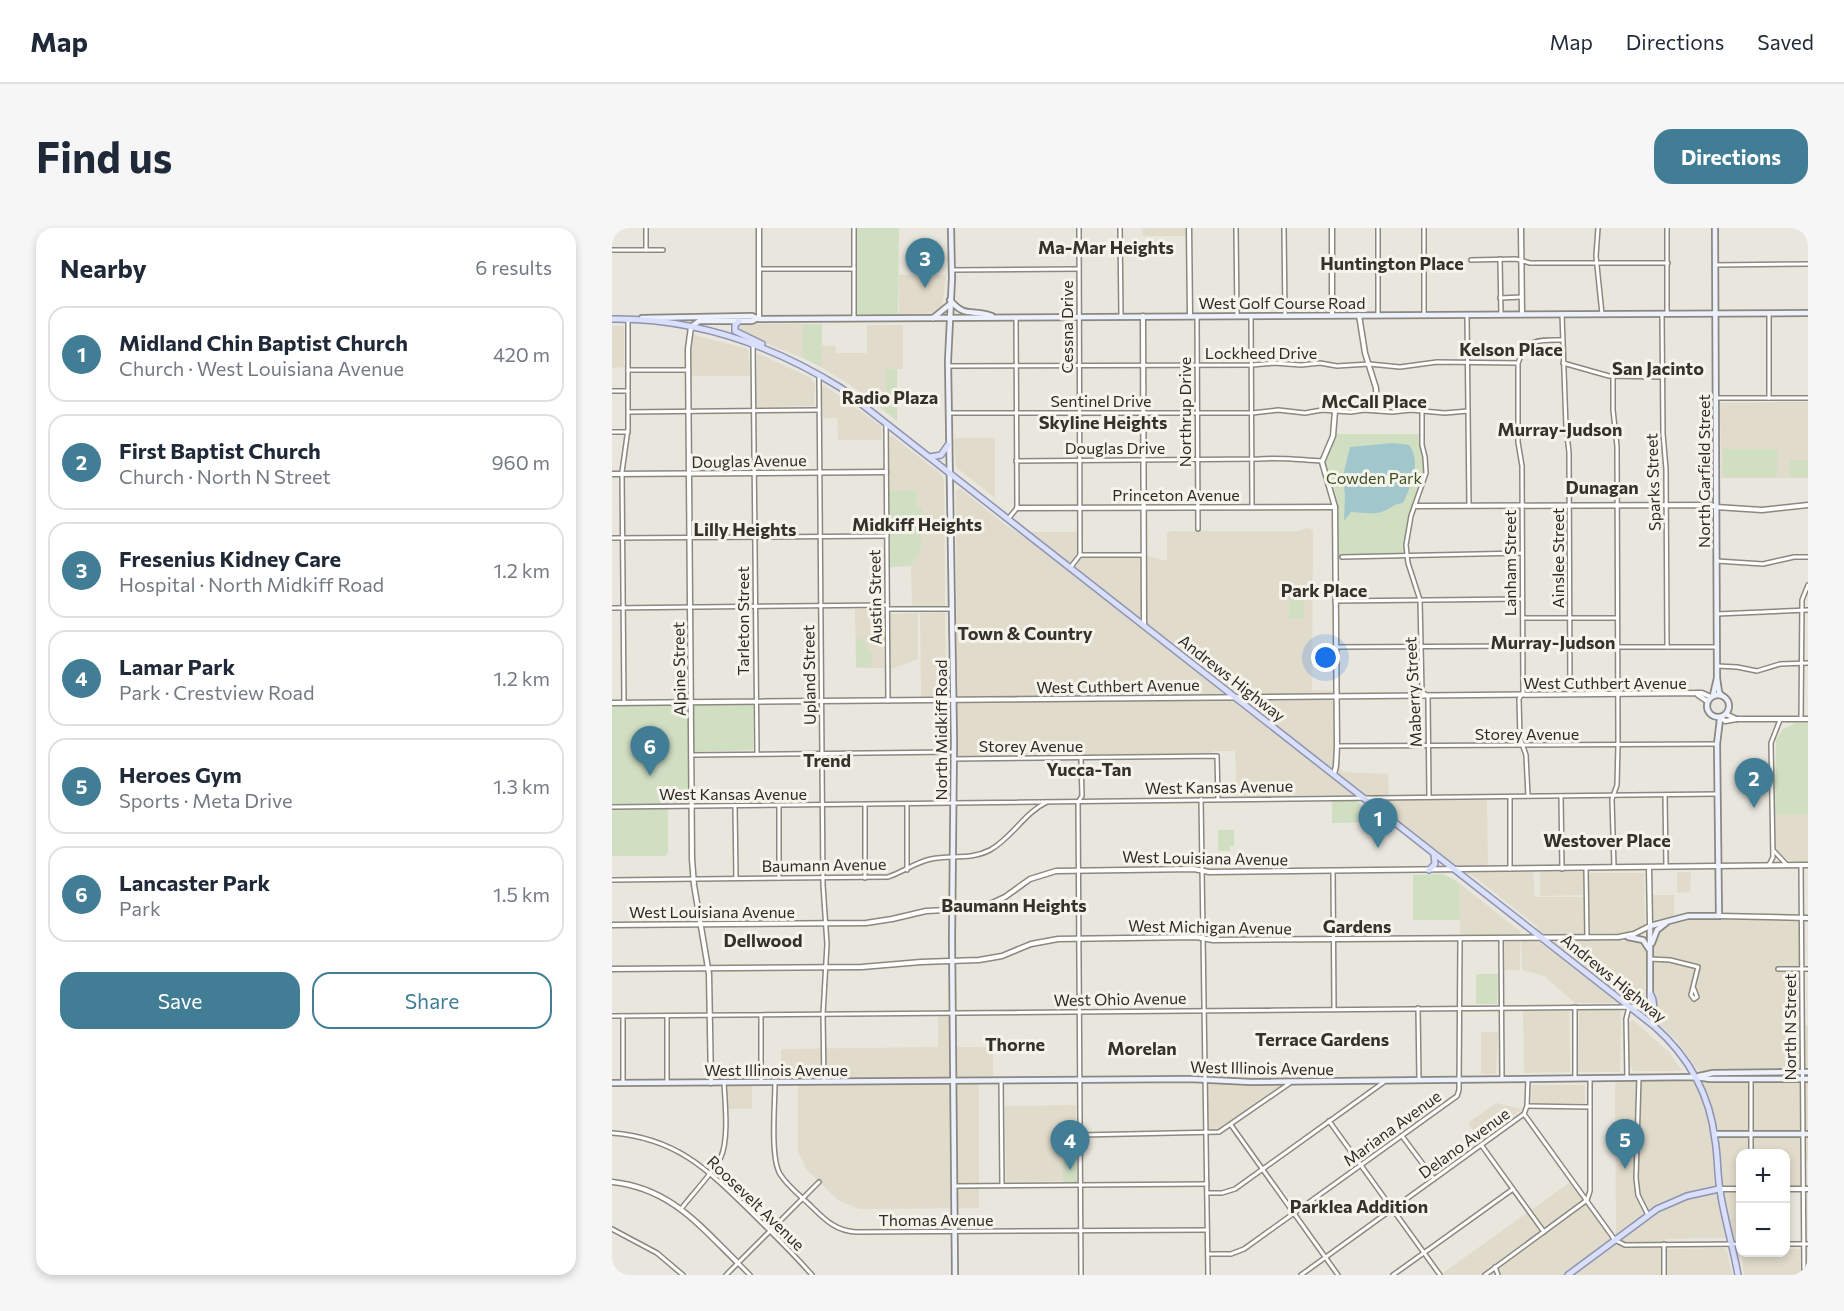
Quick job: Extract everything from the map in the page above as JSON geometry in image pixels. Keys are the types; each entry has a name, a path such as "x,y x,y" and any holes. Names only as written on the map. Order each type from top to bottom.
{"main road":[{"name":"North Midkiff Road","path":"951,228 948,445 952,609 955,1275"},
{"name":"North Garfield Street","path":"1715,228 1717,678"},
{"path":"931,318 938,315 949,302 958,311 981,312 998,318"},
{"name":"West Golf Course Road","path":"691,327 699,321 757,319 1808,313"},
{"name":"West Golf Course Road","path":"627,319 749,316 757,319"},
{"name":"Andrews Highway","path":"612,319 691,327 753,343 819,374 848,393 1654,1026 1674,1046 1696,1077 1707,1102 1715,1134 1719,1189 1738,1275"},
{"path":"739,321 735,325 735,331 756,340 771,350"},
{"path":"930,457 941,455 948,445"},
{"path":"1717,678 1719,692 1728,704 1726,714 1720,719 1717,744 1719,916"},
{"path":"1717,678 1707,707 1718,732"},
{"path":"1711,698 1721,695"},
{"path":"1713,717 1720,719"},
{"path":"1429,870 1435,864 1434,854"},
{"name":"West Michigan Avenue","path":"1650,926 1688,916 1719,916"},
{"path":"1650,951 1657,930 1669,921"},
{"path":"1629,1007 1647,1005 1650,1002 1650,926"},
{"path":"1628,936 1645,941 1650,951"},
{"path":"1651,995 1654,1001 1652,1019 1654,1026"},
{"name":"West Illinois Avenue","path":"1696,1077 1713,1073 1805,1072"},
{"name":"West Illinois Avenue","path":"612,1083 1081,1080 1292,1082 1640,1077 1805,1079"},
{"path":"1715,1134 1805,1134"},
{"path":"1568,1275 1648,1215 1670,1202 1719,1189"}],"street":[{"path":"646,228 646,250"},
{"path":"757,319 759,228"},
{"path":"854,228 854,319"},
{"name":"Cessna Drive","path":"1079,228 1080,555"},
{"path":"1120,228 1121,316"},
{"path":"1190,228 1190,316"},
{"path":"1236,228 1237,315"},
{"path":"1284,228 1285,315"},
{"path":"1332,228 1332,315"},
{"path":"1378,228 1378,315"},
{"path":"1424,228 1424,315"},
{"path":"1521,228 1522,314"},
{"path":"1598,228 1597,263 1602,314"},
{"name":"Sparks Street","path":"1667,228 1668,262 1663,376 1667,647"},
{"path":"612,250 663,250"},
{"path":"1500,259 1501,314"},
{"path":"1471,260 1500,259 1530,263 1668,262"},
{"path":"1715,265 1808,264"},
{"path":"759,269 854,269"},
{"path":"951,270 1079,269"},
{"path":"1500,297 1522,297"},
{"path":"1467,314 1469,506"},
{"name":"Ainslee Street","path":"1562,314 1569,452 1570,696"},
{"path":"1769,314 1769,398"},
{"path":"1251,315 1252,507"},
{"path":"1359,315 1362,340 1376,388 1377,410"},
{"path":"1143,316 1144,625"},
{"name":"Northrup Drive","path":"1197,316 1198,529"},
{"path":"1008,519 1017,508 1016,318"},
{"path":"624,703 622,474 628,432 627,319"},
{"name":"Alpine Street","path":"691,327 688,349 688,411 692,806 694,879 708,968 711,1083"},
{"path":"1518,363 1522,352 1534,341 1562,340"},
{"name":"Tarleton Street","path":"753,343 757,754"},
{"name":"Lockheed Drive","path":"948,366 1274,363 1301,365 1320,363 1343,366 1369,364 1401,367 1437,362 1518,363"},
{"name":"Lanham Street","path":"1518,363 1518,442 1522,466 1522,692 1519,699 1520,738 1526,755 1528,796"},
{"path":"1563,363 1613,377 1663,376"},
{"path":"628,370 688,370"},
{"name":"Upland Street","path":"819,374 823,878 826,968 823,1014 824,1082"},
{"path":"1613,377 1613,410 1617,446 1618,647 1617,785 1613,795 1614,869"},
{"path":"612,391 628,391"},
{"path":"1715,398 1808,398"},
{"path":"628,412 819,410"},
{"name":"Sentinel Drive","path":"948,413 1278,410 1305,413 1322,410 1377,410 1445,413 1468,411"},
{"path":"1334,774 1337,761 1335,507 1322,460 1333,436 1335,411"},
{"name":"Maberry Street","path":"1422,411 1422,445 1426,473 1407,530 1406,545 1408,563 1420,600 1422,692 1428,696 1429,797"},
{"name":"Austin Street","path":"886,422 888,701"},
{"path":"612,432 628,432"},
{"name":"Douglas Drive","path":"1016,460 1198,460 1281,457 1305,461 1322,460"},
{"name":"Douglas Avenue","path":"612,474 886,472"},
{"path":"1415,506 1710,505 1762,510 1808,505"},
{"name":"Princeton Avenue","path":"1017,508 1335,507"},
{"path":"612,538 887,536"},
{"path":"1342,556 1522,553"},
{"path":"1070,568 1080,555 1143,555"},
{"path":"1717,561 1763,564 1808,556"},
{"path":"1801,719 1802,600 1808,585"},
{"path":"1335,601 1522,599"},
{"path":"612,608 821,606 952,609"},
{"path":"1717,614 1808,610"},
{"path":"1522,618 1617,618"},
{"path":"1335,646 1522,645"},
{"path":"1618,647 1717,647"},
{"path":"1717,666 1756,671 1780,664 1808,663"},
{"name":"West Cuthbert Avenue","path":"612,703 1702,693 1711,698"},
{"path":"1726,714 1737,719"},
{"path":"1720,719 1725,721 1808,719"},
{"path":"1768,865 1773,857 1771,743 1781,719"},
{"name":"Storey Avenue","path":"1337,746 1717,744"},
{"path":"692,755 952,752"},
{"name":"Storey Avenue","path":"953,759 1217,756 1218,799"},
{"path":"1081,758 1079,870 1082,1275"},
{"name":"West Kansas Avenue","path":"612,807 1717,794"},
{"path":"1665,795 1666,868"},
{"path":"1510,796 1510,869"},
{"path":"1561,796 1562,869"},
{"path":"1201,800 1208,1275"},
{"name":"Baumann Avenue","path":"612,880 888,877 929,859 974,856 993,849 1030,812 1048,801"},
{"path":"907,804 907,870"},
{"path":"865,805 865,878"},
{"path":"735,806 736,878"},
{"path":"779,806 779,878"},
{"path":"1773,849 1787,865"},
{"name":"North N Street","path":"1801,865 1806,1189 1804,1275"},
{"name":"West Louisiana Avenue","path":"612,925 879,922 926,911 973,908 1005,897 1030,879 1046,873 1079,870 1202,869 1209,872 1808,865"},
{"path":"1649,868 1650,926"},
{"path":"1586,869 1587,938"},
{"path":"1333,871 1334,1009"},
{"name":"West Michigan Avenue","path":"1719,916 1808,918"},
{"name":"West Michigan Avenue","path":"612,969 826,968 987,959 1041,941 1080,939 1587,938 1628,936 1650,926"},
{"name":"Mariana Avenue","path":"1208,1254 1228,1254 1241,1251 1457,1096 1459,1091 1460,939"},
{"path":"1502,939 1502,1079"},
{"path":"1650,959 1670,960 1698,968 1694,989"},
{"path":"1778,969 1808,969"},
{"path":"1575,1006 1575,1078"},
{"path":"1627,1078 1626,1019 1629,1007"},
{"name":"West Ohio Avenue","path":"612,1016 1629,1007"},
{"path":"1418,1008 1419,1080"},
{"path":"761,1014 761,1082"},
{"path":"666,1015 667,1083"},
{"path":"623,1016 623,1083"},
{"path":"1802,1021 1808,1021"},
{"path":"1640,1077 1636,1178 1638,1195 1648,1215"},
{"path":"1485,1275 1587,1200 1590,1191 1590,1078"},
{"path":"1528,1079 1527,1106 1524,1114 1616,1240 1625,1245 1736,1244"},
{"path":"1751,1079 1751,1149"},
{"path":"1001,1081 1002,1185"},
{"path":"1207,1193 1220,1194 1232,1191 1386,1081"},
{"path":"681,1209 720,1158 724,1146 724,1082"},
{"name":"Thomas Avenue","path":"775,1082 776,1162 783,1179 827,1222 849,1232 1207,1230"},
{"path":"1081,1135 1221,1132 1292,1082"},
{"name":"Delano Avenue","path":"1527,1106 1590,1107"},
{"name":"Delano Avenue","path":"1300,1275 1524,1114"},
{"path":"1329,1121 1440,1275"},
{"path":"1231,1125 1338,1275"},
{"name":"Roosevelt Avenue","path":"612,1132 638,1136 666,1145 688,1156 710,1172 812,1275"},
{"path":"1402,1136 1434,1179"},
{"path":"1481,1145 1544,1232"},
{"path":"612,1182 645,1189 664,1197 681,1209 750,1275"},
{"path":"726,1275 819,1182"},
{"path":"955,1186 1207,1184"},
{"path":"1393,1275 1513,1189"},
{"path":"1719,1189 1736,1189"},
{"path":"1790,1189 1806,1189"},
{"path":"612,1229 657,1253 683,1275"},
{"path":"1664,1244 1664,1275"},
{"path":"1790,1244 1806,1244"},
{"path":"1495,1267 1498,1275"}],"shaded area":[{"path":"1142,228 1185,228 1185,236 1143,236"},
{"path":"899,275 946,275 942,309 939,313 899,314"},
{"path":"741,324 803,324 803,358 741,333 738,327"},
{"path":"867,325 903,325 903,369 886,369 886,404 883,410 849,384 821,367 821,345 835,346 836,353 867,353"},
{"path":"612,326 624,326 624,365 628,367 612,368"},
{"path":"691,334 748,349 750,376 691,376"},
{"path":"757,353 811,378 815,385 814,406 758,407 756,405"},
{"path":"824,385 881,426 882,440 838,440 837,418 823,418 822,388"},
{"path":"1808,402 1808,478 1721,478 1720,403"},
{"path":"892,436 941,474 944,480 945,606 912,606 911,566 921,549 921,508 917,508 916,490 889,491 889,437"},
{"path":"954,438 995,438 995,498 956,467"},
{"path":"961,489 1008,527 1055,556 1027,532 1080,532 1080,555 1144,555 1167,561 1167,534 1170,531 1298,531 1307,528 1313,530 1312,690 1340,691 1340,768 1342,772 1388,774 1389,797 1487,800 1488,871 1533,870 1535,897 1585,897 1587,940 1642,943 1646,949 1645,998 1637,1003 1575,1003 1544,976 1522,970 1521,939 1538,927 1366,797 1342,795 1237,796 1235,751 957,756 956,491"},
{"path":"883,608 884,668 856,668 855,609"},
{"path":"945,612 946,695 921,697 920,613"},
{"path":"918,613 918,659 891,669 890,614"},
{"path":"1808,814 1808,862 1794,862 1786,859 1780,854 1775,844 1775,815"},
{"path":"1540,872 1583,872 1583,895 1540,896"},
{"path":"1677,872 1691,872 1690,892 1677,893"},
{"path":"1589,873 1644,873 1645,925 1625,934 1590,933"},
{"path":"1459,883 1521,932 1520,935 1460,935"},
{"path":"1652,895 1674,895 1674,916 1653,920"},
{"path":"1799,919 1800,1071 1699,1072 1677,1041 1657,1022 1654,1017 1653,929 1683,920"},
{"path":"1505,942 1520,942 1520,970 1504,970"},
{"path":"1579,1010 1619,1010 1621,1012 1620,1072 1578,1072"},
{"path":"1523,1011 1569,1011 1570,1072 1524,1073"},
{"path":"938,1013 954,1013 954,1047 993,1047 993,1081 979,1082 979,1208 859,1209 838,1200 806,1169 798,1151 798,1083 782,1083 781,1049 938,1047"},
{"path":"1633,1020 1670,1053 1682,1071 1633,1071 1629,1065 1629,1022"},
{"path":"1805,1025 1808,1025 1808,1161 1804,1161 1803,1189 1790,1189 1790,1149 1736,1149 1736,1241 1725,1238 1666,1239 1663,1244 1664,1275 1440,1275 1573,1180 1616,1239 1615,1078 1802,1076"},
{"path":"1481,1032 1498,1032 1496,1074 1481,1074"},
{"path":"1204,1080 1286,1081 1288,1084 1221,1132 1206,1133"},
{"path":"724,1083 752,1083 752,1109 724,1109"},
{"path":"1532,1085 1585,1085 1585,1103 1531,1103"},
{"path":"1496,1103 1522,1109 1481,1140 1468,1123"},
{"path":"1076,1105 1077,1159 1063,1159 1063,1181 1006,1182 1005,1106"},
{"path":"1724,1248 1727,1251 1732,1275 1666,1275 1667,1249"},
{"path":"1790,1249 1800,1249 1800,1275 1744,1275 1742,1257 1790,1257"}],"green space":[{"path":"857,228 899,228 898,314 856,314"},
{"path":"803,324 822,324 821,367 803,358"},
{"path":"886,369 897,369 897,421 883,410 886,404"},
{"name":"Cowden Park","path":"1334,434 1421,434 1425,472 1407,523 1405,555 1335,556 1335,504 1322,462"},
{"path":"1723,449 1777,449 1777,477 1723,477"},
{"path":"1790,460 1808,460 1808,477 1790,477"},
{"path":"916,490 917,507 922,508 921,549 911,566 890,567 889,491"},
{"path":"1289,589 1304,589 1304,618 1289,618"},
{"path":"862,638 866,647 869,647 869,651 872,651 871,667 856,667 856,639"},
{"path":"752,704 753,750 689,752 689,801 687,803 668,803 668,853 665,856 612,856 612,705"},
{"path":"1796,723 1808,723 1808,814 1775,815 1776,740 1783,729"},
{"path":"1352,800 1383,822 1332,823 1332,801"},
{"path":"1218,830 1234,830 1234,846 1230,846 1230,851 1218,851"},
{"path":"1444,874 1459,883 1460,920 1413,920 1413,875"},
{"path":"1476,974 1498,974 1497,1004 1476,1004"},
{"path":"1063,1158 1078,1160 1077,1182 1063,1182"}],"water":[{"path":"1394,443 1409,445 1415,459 1414,474 1403,503 1377,513 1351,512 1344,521 1343,476 1350,447"}],"place":[{"name":"Fresenius Kidney Care","path":"925,288"},
{"name":"Lancaster Park","path":"650,776"},
{"name":"First Baptist Church","path":"1754,808"},
{"name":"Midland Chin Baptist Church","path":"1378,848"},
{"name":"Heroes Gym","path":"1625,1169"},
{"name":"Lamar Park","path":"1070,1170"}],"district":[{"name":"Ma-Mar Heights","path":"1106,248"},
{"name":"Huntington Place","path":"1392,264"},
{"name":"Kelson Place","path":"1511,350"},
{"name":"San Jacinto","path":"1658,369"},
{"name":"Radio Plaza","path":"890,398"},
{"name":"McCall Place","path":"1374,402"},
{"name":"Skyline Heights","path":"1103,423"},
{"name":"Murray-Judson","path":"1560,430"},
{"name":"Dunagan","path":"1602,488"},
{"name":"Midkiff Heights","path":"917,525"},
{"name":"Lilly Heights","path":"745,530"},
{"name":"Park Place","path":"1324,591"},
{"name":"Town & Country","path":"1025,634"},
{"name":"Murray-Judson","path":"1553,643"},
{"name":"Trend","path":"827,761"},
{"name":"Yucca-Tan","path":"1089,770"},
{"name":"Westover Place","path":"1607,841"},
{"name":"Baumann Heights","path":"1014,906"},
{"name":"Gardens","path":"1357,927"},
{"name":"Dellwood","path":"763,941"},
{"name":"Terrace Gardens","path":"1322,1040"},
{"name":"Thorne","path":"1015,1045"},
{"name":"Morelan","path":"1142,1049"},
{"name":"Parklea Addition","path":"1359,1207"}]}
